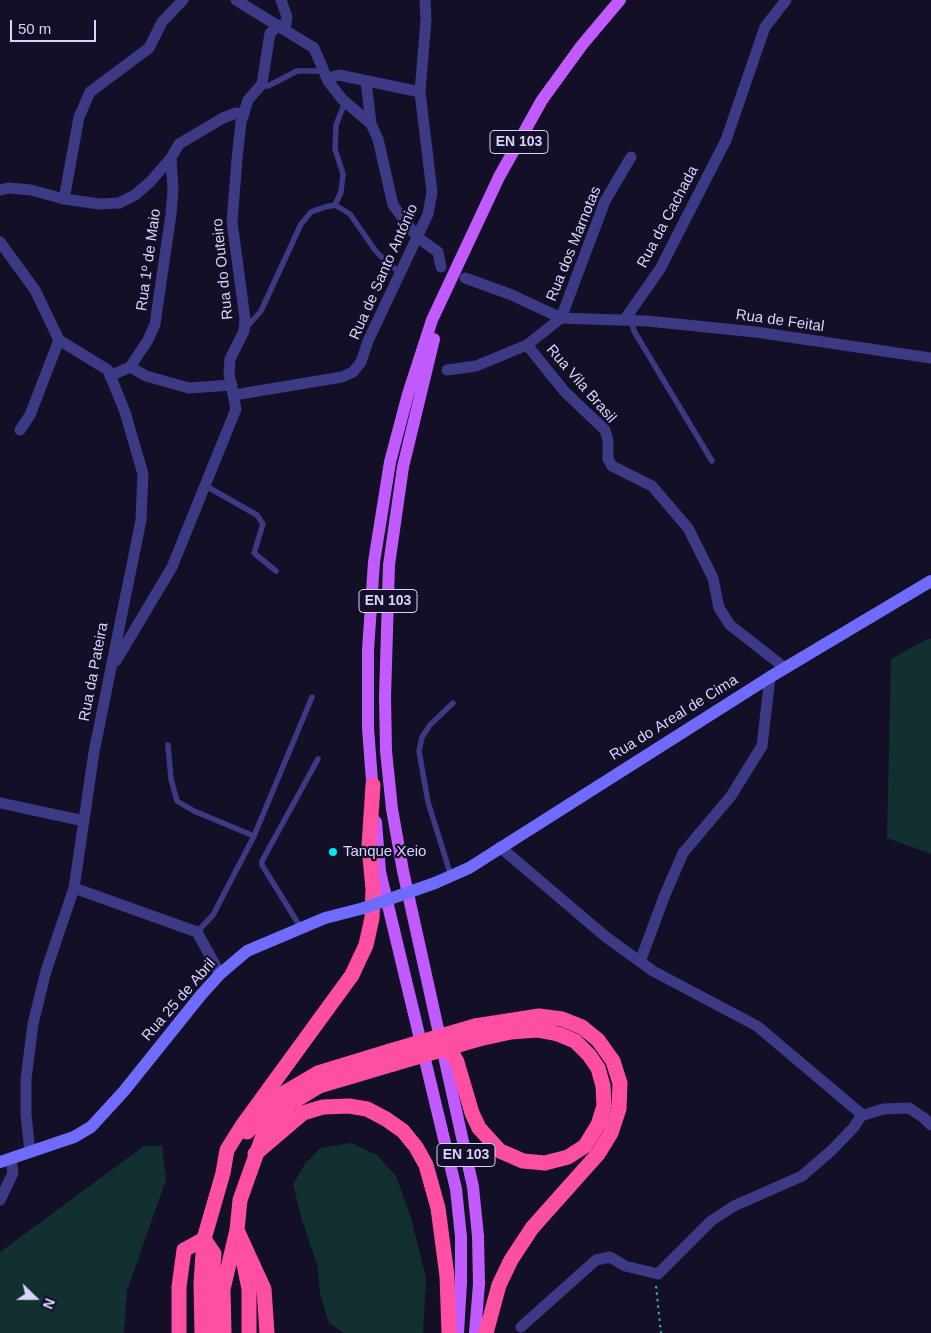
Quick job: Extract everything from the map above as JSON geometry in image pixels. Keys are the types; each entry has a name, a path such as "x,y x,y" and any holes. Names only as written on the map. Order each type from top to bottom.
{"highway":[{"path":"202,1333 201,1283 204,1240 223,1173 227,1150 242,1126 352,974 366,946 372,918 373,889 369,846 373,785"},
{"path":"223,1173 247,1131 284,1093 318,1073 392,1057 539,1016 562,1019 582,1027 598,1040 614,1061 620,1083 619,1109 611,1133 598,1154 532,1228 511,1260 499,1285 486,1333"},
{"path":"439,1030 457,1062 472,1113 479,1128 500,1151 523,1161 546,1163 568,1157 585,1146 598,1125 604,1106 603,1086 598,1068 589,1054 575,1041 558,1034 537,1030 477,1033"},
{"path":"224,1333 224,1289 237,1230 240,1200 266,1127 291,1103 318,1086 392,1057"},
{"path":"255,1154 303,1113 323,1107 349,1106 367,1110 386,1119 403,1131 416,1146 426,1165 438,1208 447,1276 448,1333"},
{"path":"237,1230 240,1333"},
{"path":"237,1230 248,1289 249,1333"},
{"path":"237,1230 264,1289 267,1333"},
{"path":"179,1333 179,1287 184,1250 204,1240"},
{"path":"188,1333 191,1251 204,1240"},
{"path":"204,1240 214,1254 212,1292 214,1333"}],"main road":[{"name":"EN 103","path":"458,1333 461,1264 456,1189 380,872 368,728 368,650 374,562 390,462 408,394 432,320 499,177 542,100 582,45 620,0"},
{"name":"EN 103","path":"466,247 439,323 419,396 403,468 389,565 385,697 392,809 403,871 473,1187 478,1236 475,1333"},
{"name":"Rua do Areal de Cima","path":"435,884 469,868 770,677 931,581"},
{"name":"Rua 25 de Abril","path":"6,1160 74,1137 91,1127 220,974 247,951 325,918 364,908 435,884"}],"street":[{"path":"64,199 79,118 90,92 150,48 162,22 184,0"},
{"path":"236,0 314,48 325,74 345,102 371,124"},
{"path":"281,0 287,17 282,27"},
{"name":"Rua de Santo António","path":"130,367 146,376 189,388 233,390 312,384 342,377 353,372 361,362 368,341 428,214 432,192 420,92 426,20 425,0"},
{"name":"Rua da Cachada","path":"628,319 660,269 726,140 765,27 786,0"},
{"name":"Rua do Outeiro","path":"111,669 172,567 236,409 230,359 244,331 245,319 232,222 237,158 248,100 261,85 270,33 282,27"},
{"path":"325,74 420,92"},
{"path":"366,81 371,124 378,139 393,205 417,237 438,252 441,266"},
{"path":"0,190 9,188 30,190 64,199 100,204 120,202 135,195 150,182 171,158 178,144 223,118 236,113 244,114"},
{"name":"Rua dos Marnotas","path":"561,318 605,201 631,157"},
{"name":"Rua 1º de Maio","path":"130,367 148,340 158,311 163,258 171,214 173,190 171,158"},
{"path":"0,242 35,290 59,340 30,415 20,430"},
{"path":"465,278 512,295 561,318 628,319"},
{"path":"447,370 476,366 527,345 561,318"},
{"name":"Rua de Feital","path":"628,319 756,332 931,358"},
{"name":"Rua da Pateira","path":"30,1152 27,1139 26,1088 33,1024 46,971 74,888 94,752 141,520 143,474 125,412 108,370 59,340"},
{"name":"Rua Vila Brasil","path":"527,345 565,392 605,430 608,440 608,459 612,466 652,486 688,528 713,578 719,608 730,625 785,668"},
{"path":"110,376 130,367"},
{"path":"640,962 664,897 683,853 731,796 762,746 770,677"},
{"path":"0,803 84,821"},
{"path":"500,847 599,931 640,962 653,971 757,1026 862,1114 908,1108 931,1125"},
{"path":"74,888 197,932 220,974"},
{"path":"521,1327 596,1260 610,1257 625,1266 658,1274 711,1221 734,1206 802,1176 832,1150 854,1126 862,1114"},
{"path":"0,1200 13,1173 6,1160"}],"lane":[{"path":"261,85 268,86 297,71 325,74"},
{"path":"335,205 341,192 343,174 335,149 336,125 345,102"},
{"path":"244,331 261,311 301,224 311,212 335,205 350,214 375,250 387,263 401,273"},
{"path":"628,319 712,461"},
{"path":"206,486 257,515 263,524 254,553 276,571"},
{"path":"197,932 214,915 254,836 312,697"},
{"path":"451,876 428,802 419,751 422,738 430,725 453,703"},
{"path":"168,745 171,780 177,801 194,811 254,836"},
{"path":"301,928 262,865 262,861 318,759"}],"path":[{"path":"656,1274 661,1333"}],"green space":[{"path":"927,639 931,639 931,854 887,838 891,659"},
{"path":"351,1143 377,1155 396,1176 411,1218 426,1278 423,1333 344,1333 329,1323 320,1294 318,1268 301,1217 293,1184 305,1164 320,1148"},
{"path":"144,1146 162,1146 166,1180 127,1291 124,1333 0,1333 0,1252"}],"place":[{"name":"Tanque Xeio","path":"333,852"}]}
